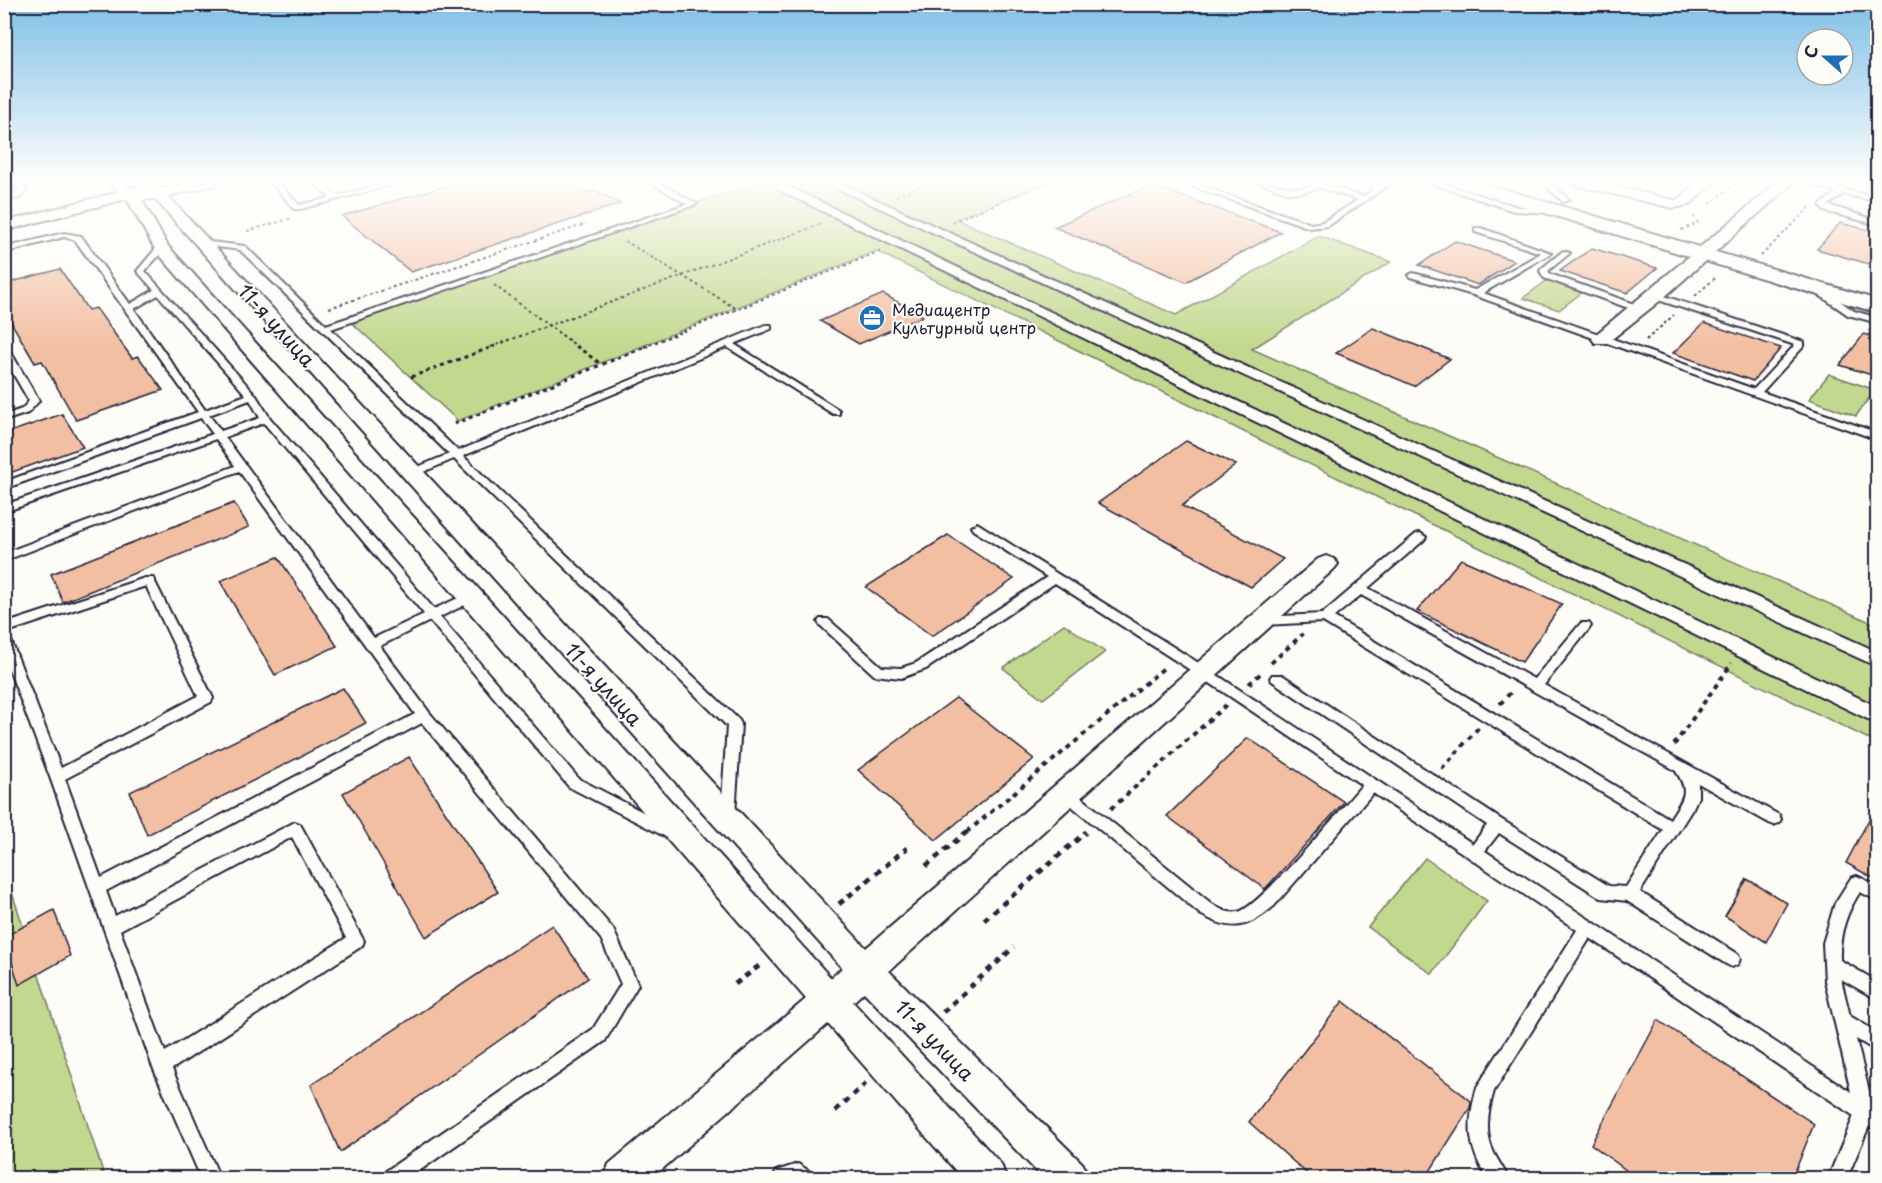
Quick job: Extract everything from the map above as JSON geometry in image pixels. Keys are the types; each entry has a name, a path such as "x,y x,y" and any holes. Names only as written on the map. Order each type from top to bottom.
{"street":[{"name":"11-я улица","path":"158,237 161,249 987,1179"},
{"name":"11-я улица","path":"196,237 865,970 1069,1179"},
{"path":"885,237 1878,716"},
{"path":"949,237 1878,660"},
{"path":"1669,237 1754,263 1878,292"},
{"path":"1685,237 1709,249"},
{"path":"1601,339 1640,309 1722,237"},
{"path":"1754,263 1814,288 1878,307"},
{"path":"623,1179 865,970 1326,564"}],"lane":[{"path":"4,251 59,237"},
{"path":"72,237 78,238 241,467 424,716 607,934 630,985 599,1035 393,1179"},
{"path":"325,328 595,237"},
{"path":"1476,293 1547,253 1500,237"},
{"path":"202,243 242,248 734,724 728,819"},
{"path":"161,249 141,271 252,396 266,419 574,783 688,841"},
{"path":"1566,253 1544,271 1547,276 1640,309"},
{"path":"1413,275 1476,293 1878,437"},
{"path":"1814,288 1851,313 1878,321"},
{"path":"129,308 158,291"},
{"path":"1655,296 1801,344 1756,393"},
{"path":"411,472 768,327"},
{"path":"728,344 836,412"},
{"path":"4,349 34,401 25,411 4,418"},
{"path":"4,486 252,396"},
{"path":"4,509 266,419"},
{"path":"4,557 241,467"},
{"path":"977,527 1054,579 1203,672 1871,1117"},
{"path":"1322,619 1420,537"},
{"path":"824,622 879,672 901,673 921,666 1054,579"},
{"path":"4,629 149,581 206,698 57,777"},
{"path":"1360,589 1774,819"},
{"path":"372,644 471,597"},
{"path":"1262,621 1322,619 1672,828"},
{"path":"1536,686 1585,626"},
{"path":"4,639 57,777 161,1065 210,1179"},
{"path":"1277,678 1497,824 1607,892 1630,894 1732,959"},
{"path":"97,888 424,716"},
{"path":"1630,894 1692,796 1692,782 1680,766"},
{"path":"1066,793 1206,909 1221,918 1236,921 1250,916 1268,901 1371,785"},
{"path":"1474,854 1497,824"},
{"path":"111,927 295,828 356,941 161,1065"},
{"path":"1838,1179 1871,1117 1842,1020 1832,964 1831,943 1841,908 1857,883 1878,894"},
{"path":"1498,1179 1486,1161 1477,1134 1478,1112 1486,1087 1587,929"},
{"path":"1832,964 1878,992"},
{"path":"1842,1020 1878,1043"},
{"path":"783,1179 798,1174 802,1179"}],"path":[{"path":"329,308 545,237"},
{"path":"619,237 737,309"},
{"path":"411,377 785,237"},
{"path":"1754,263 1780,237"},
{"path":"454,424 899,244"},
{"path":"481,275 602,364"},
{"path":"984,920 1099,820 1322,619"},
{"path":"1665,758 1741,650"},
{"path":"926,866 1178,656"},
{"path":"820,920 907,848"},
{"path":"925,1029 1014,947"},
{"path":"735,984 782,948"},
{"path":"835,1111 886,1065"}],"green space":[{"path":"595,237 998,237 1176,315 1317,237 1322,237 1391,262 1252,349 1877,625 1877,743 876,251 458,421 349,320"},
{"path":"1549,279 1584,291 1559,310 1523,298"},
{"path":"1829,374 1875,390 1856,416 1809,399"},
{"path":"1064,624 1105,652 1043,699 1003,668"},
{"path":"1425,858 1487,901 1432,974 1368,927"},
{"path":"5,871 105,1178 5,1178"}],"building":[{"path":"368,237 518,237 411,272"},
{"path":"1078,237 1271,237 1186,282"},
{"path":"1827,237 1878,237 1878,258 1872,265 1817,249"},
{"path":"1455,241 1515,261 1478,285 1419,265"},
{"path":"1592,248 1657,268 1627,293 1560,271"},
{"path":"60,269 88,310 96,308 132,358 138,356 163,390 76,420 42,361 35,363 4,310 4,284"},
{"name":"Медиацентр Культурный центр","path":"883,294 923,316 859,344 820,321"},
{"path":"1704,323 1781,348 1753,381 1673,353"},
{"path":"1373,328 1450,359 1414,386 1336,353"},
{"path":"1864,334 1878,338 1878,377 1840,365"},
{"path":"62,414 83,447 4,475 4,434"},
{"path":"1186,441 1236,465 1182,506 1283,559 1251,587 1098,503"},
{"path":"234,503 249,527 63,602 51,574"},
{"path":"948,535 1014,579 932,636 866,587"},
{"path":"278,557 337,646 275,675 220,581"},
{"path":"1461,559 1562,604 1522,662 1417,611"},
{"path":"343,688 366,723 147,835 130,792"},
{"path":"956,698 1034,759 936,840 858,770"},
{"path":"1248,738 1344,802 1265,889 1167,816"},
{"path":"409,757 498,892 426,937 343,793"},
{"path":"1878,802 1878,881 1846,863"},
{"path":"1747,879 1787,903 1766,942 1725,916"},
{"path":"54,910 70,956 19,985 4,937"},
{"path":"552,925 588,978 340,1152 311,1085"},
{"path":"1343,1001 1471,1101 1470,1108 1425,1179 1313,1179 1249,1122"},
{"path":"1658,1020 1814,1124 1792,1179 1638,1179 1591,1144"}],"place":[{"name":"Медиацентр Культурный центр","path":"872,318"}]}
